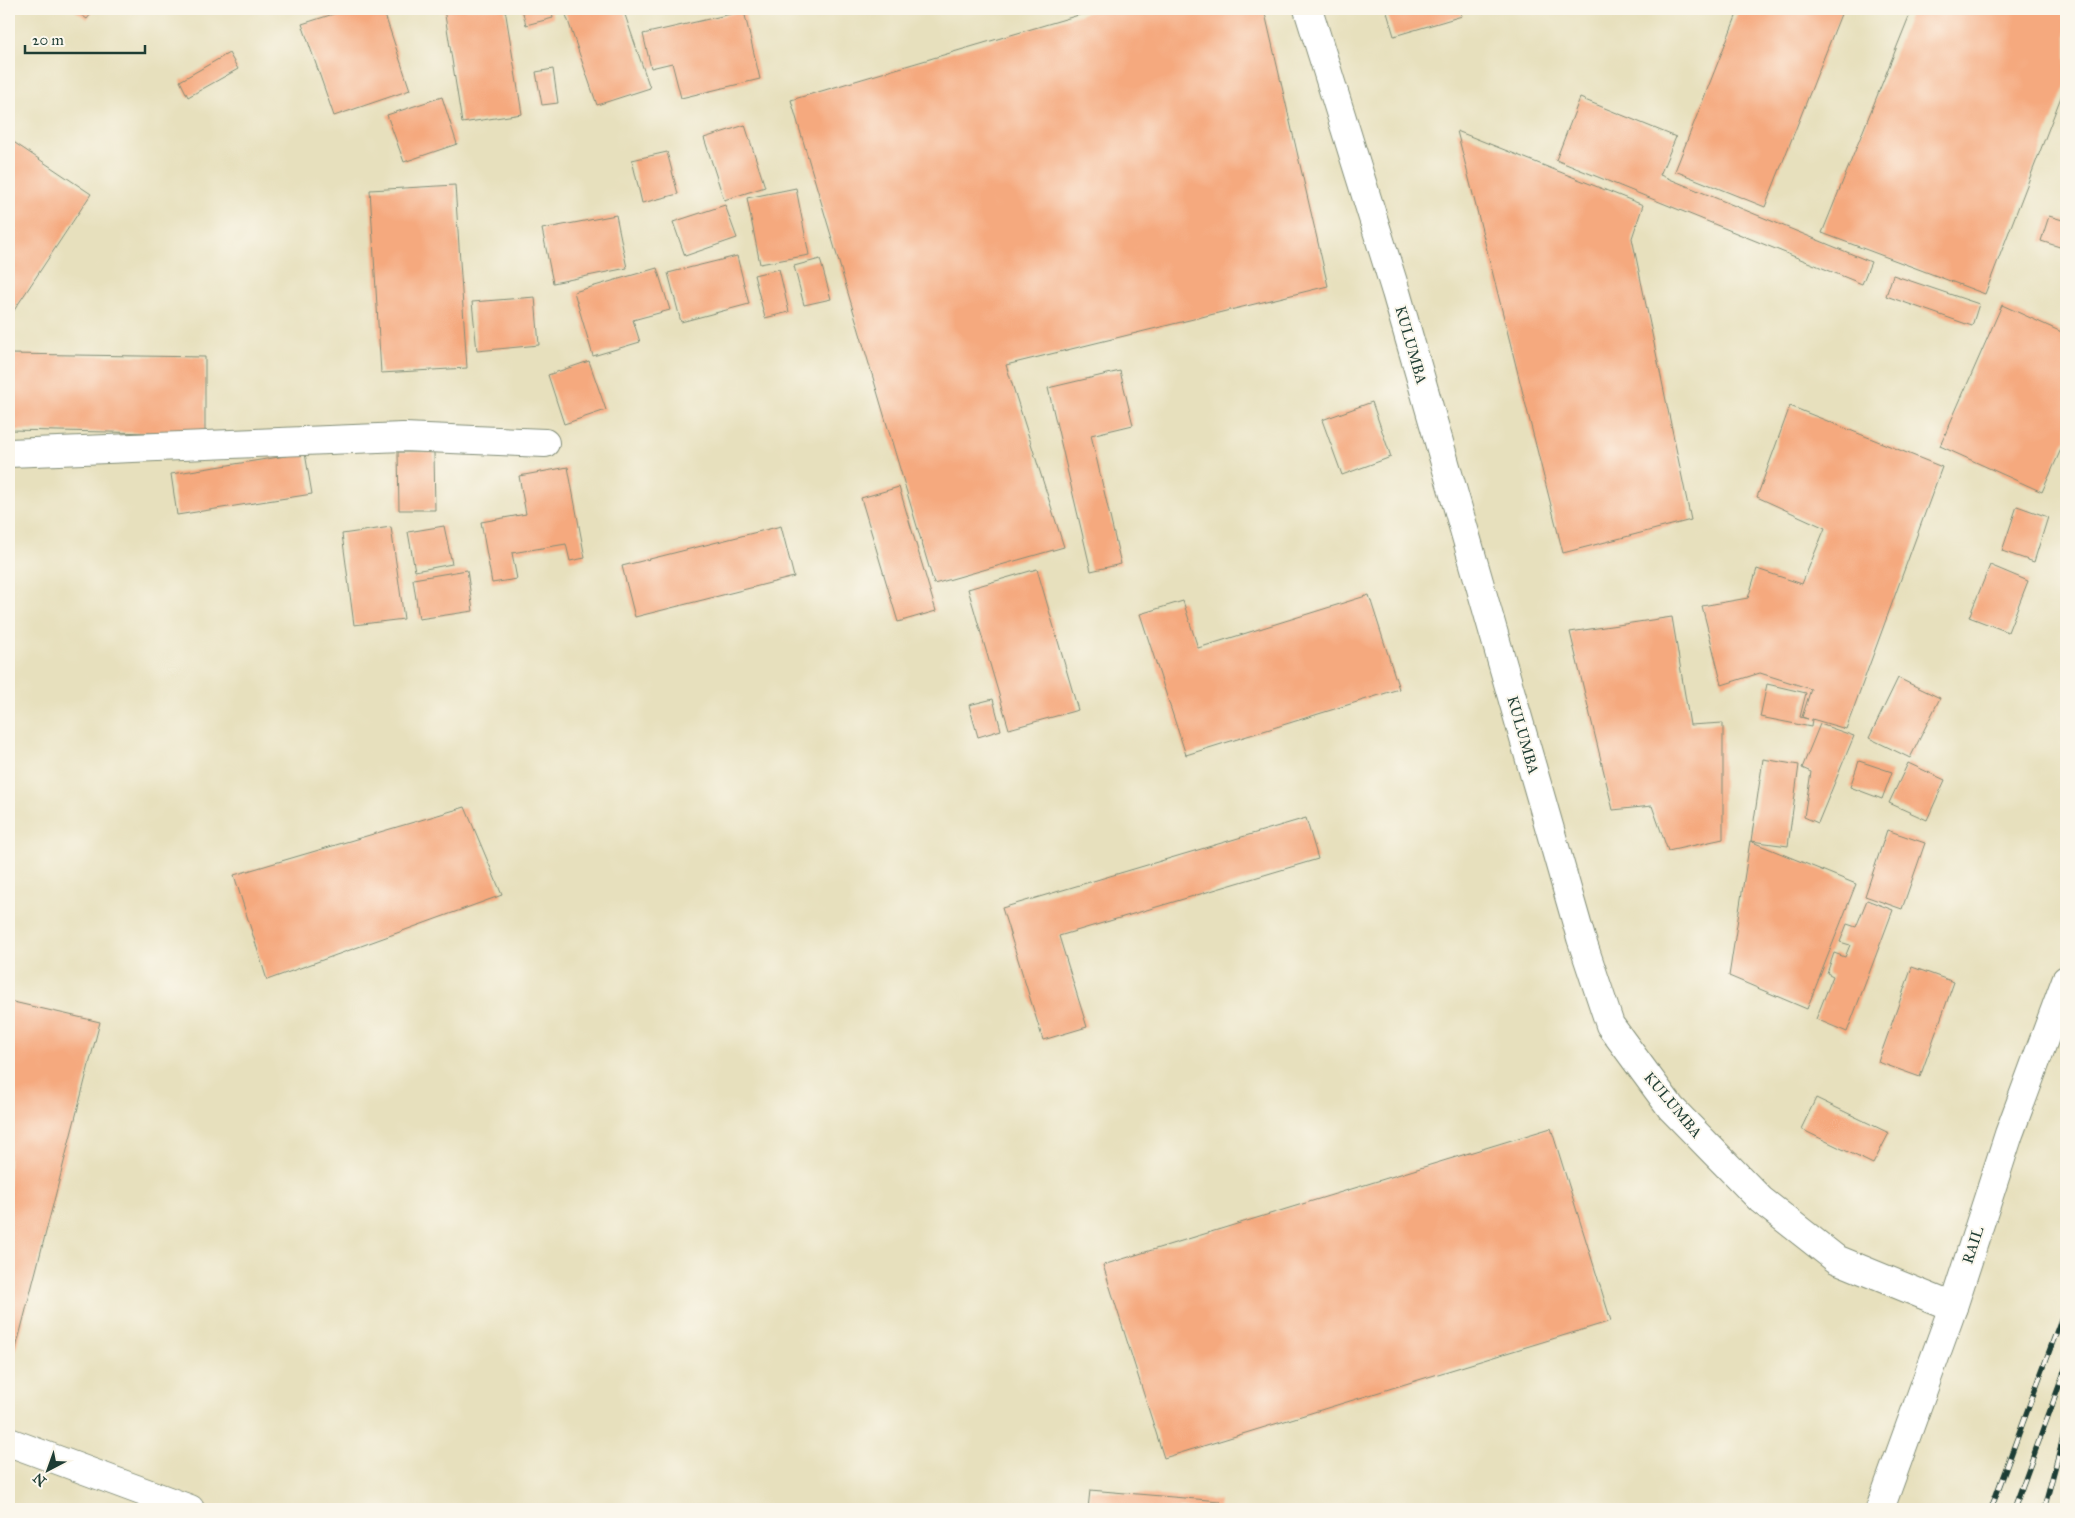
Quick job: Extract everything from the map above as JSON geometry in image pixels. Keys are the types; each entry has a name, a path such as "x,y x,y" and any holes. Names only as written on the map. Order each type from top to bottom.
{"street":[{"name":"KULUMBA","path":"1308,9 1396,292 1581,938 1610,1026 1671,1108 1761,1200 1836,1259 1953,1307"},
{"path":"9,453 403,437 546,443"},
{"name":"RAIL","path":"1880,1509 1953,1307 2009,1134 2066,980"},
{"path":"9,1442 190,1509"}],"building":[{"path":"73,9 95,9 87,19"},
{"path":"349,9 383,9 410,90 334,116 302,24"},
{"path":"444,9 505,9 522,114 462,123"},
{"path":"522,9 551,9 553,18 526,25"},
{"path":"564,9 623,9 650,88 597,105"},
{"path":"1099,9 1264,9 1328,286 1006,365 1064,547 934,584 791,100"},
{"path":"1386,9 1459,9 1462,16 1394,36"},
{"path":"1739,9 1843,9 1765,207 1675,171"},
{"path":"1912,9 2066,9 2066,84 1985,294 1822,233"},
{"path":"744,11 760,79 681,98 672,63 651,68 643,34"},
{"path":"229,53 238,69 188,97 180,81"},
{"path":"553,69 558,103 542,105 536,72"},
{"path":"442,97 457,144 404,162 387,115"},
{"path":"1580,98 1676,137 1660,175 1871,262 1862,284 1556,160"},
{"path":"745,125 765,187 724,200 704,138"},
{"path":"1457,131 1643,205 1632,238 1691,520 1563,553"},
{"path":"9,139 91,194 9,318"},
{"path":"667,152 678,194 642,203 632,160"},
{"path":"455,185 467,368 381,373 370,190"},
{"path":"796,188 809,255 760,264 747,198"},
{"path":"725,205 737,238 685,256 673,222"},
{"path":"616,215 627,268 553,283 542,229"},
{"path":"2049,216 2066,221 2066,249 2041,241"},
{"path":"737,256 749,304 681,322 668,273"},
{"path":"820,259 831,299 804,305 794,266"},
{"path":"657,268 670,310 633,320 640,342 593,356 574,292"},
{"path":"779,269 789,312 765,318 754,275"},
{"path":"1893,275 1979,304 1972,326 1886,296"},
{"path":"535,297 539,345 477,351 472,302"},
{"path":"2002,305 2066,334 2066,438 2042,492 1940,446"},
{"path":"9,354 205,357 205,434 9,430"},
{"path":"589,361 606,410 564,424 548,375"},
{"path":"1120,371 1133,425 1091,435 1121,564 1091,571 1048,388"},
{"path":"1372,402 1391,457 1342,475 1322,420"},
{"path":"1790,406 1942,467 1846,729 1812,719 1811,727 1760,717 1767,684 1806,693 1800,717 1808,719 1802,717 1811,689 1760,673 1722,685 1702,606 1748,598 1757,569 1802,584 1825,528 1757,497"},
{"path":"398,452 434,452 435,510 399,510"},
{"path":"305,453 312,494 177,515 171,474"},
{"path":"568,467 585,558 570,561 566,544 512,553 517,579 492,583 481,522 526,514 519,476"},
{"path":"899,487 936,611 898,622 861,498"},
{"path":"2017,506 2048,517 2034,562 2002,551"},
{"path":"444,526 452,564 415,571 408,532"},
{"path":"781,526 794,577 635,617 622,566"},
{"path":"391,527 404,619 354,625 342,534"},
{"path":"1990,565 2028,581 2008,632 1969,617"},
{"path":"1037,569 1078,710 1009,729 968,589"},
{"path":"467,570 473,611 419,619 413,579"},
{"path":"1369,595 1399,689 1186,755 1140,614 1183,601 1198,648"},
{"path":"1672,617 1690,725 1723,723 1723,839 1668,851 1652,806 1613,810 1570,632"},
{"path":"1898,678 1940,698 1910,758 1869,738"},
{"path":"993,699 1001,730 978,737 969,705"},
{"path":"1820,724 1854,736 1818,823 1804,817 1811,772 1802,768"},
{"path":"1763,759 1799,765 1788,846 1751,841"},
{"path":"1859,761 1892,772 1882,799 1850,787"},
{"path":"1908,763 1945,780 1927,820 1889,803"},
{"path":"465,807 502,895 267,980 234,875"},
{"path":"1306,818 1318,859 1059,936 1087,1027 1043,1040 1002,908"},
{"path":"1887,830 1925,843 1902,909 1865,896"},
{"path":"1750,841 1856,884 1807,1009 1729,976"},
{"path":"1867,900 1893,910 1847,1032 1816,1019 1833,976 1827,973 1834,953 1845,957 1850,945 1840,942 1847,924 1856,927"},
{"path":"1912,967 1954,982 1920,1077 1878,1062"},
{"path":"9,1001 100,1022 13,1360 9,1359"},
{"path":"1816,1098 1889,1133 1873,1164 1801,1129"},
{"path":"1551,1128 1611,1321 1164,1458 1103,1265"},
{"path":"1090,1490 1220,1501 1219,1509 1088,1509"}],"railway":[{"path":"1991,1509 2066,1306"},
{"path":"2014,1509 2066,1367"},
{"path":"2044,1509 2066,1427"}]}
